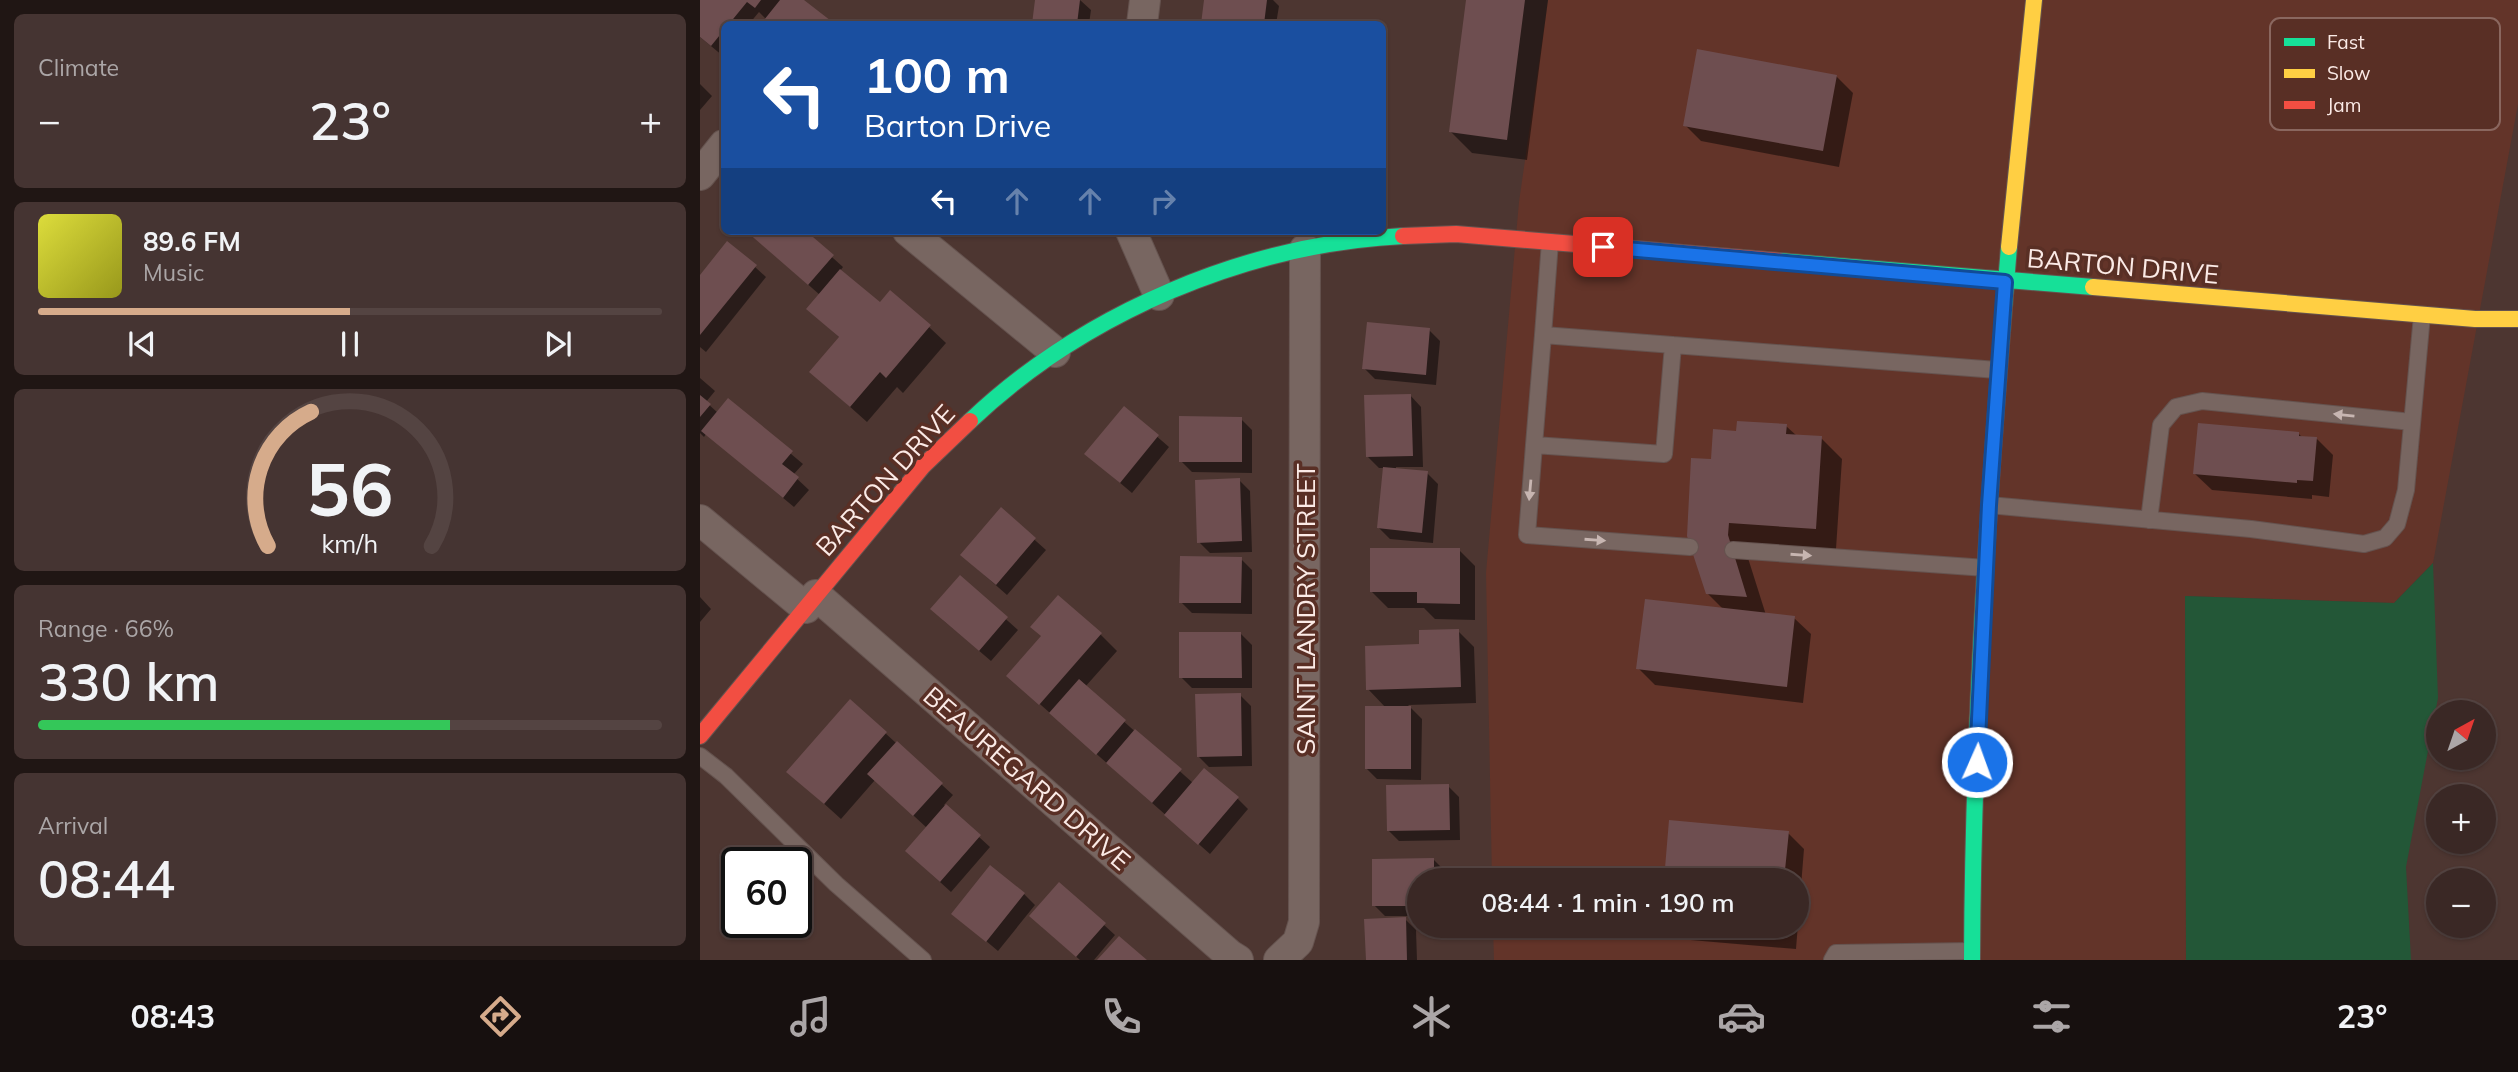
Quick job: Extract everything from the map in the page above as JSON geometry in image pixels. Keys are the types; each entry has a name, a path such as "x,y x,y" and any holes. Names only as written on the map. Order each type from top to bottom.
{"street":[{"path":"1142,21 1145,0"},
{"path":"1972,956 1978,736 1997,370 2014,171 2034,0"},
{"path":"700,175 721,149"},
{"name":"BARTON DRIVE","path":"700,736 923,466 986,406 1055,352 1103,323 1159,295 1213,274 1305,249 1369,238 1456,234 2422,315 2475,319 2518,318"},
{"path":"913,235 1055,352"},
{"path":"1133,235 1159,295"},
{"name":"SAINT LANDRY STREET","path":"1279,960 1298,942 1304,922 1305,249"},
{"name":"BEAUREGARD DRIVE","path":"700,520 811,601 1238,960"}],"lane":[{"path":"1550,242 1527,535 1690,547"},
{"path":"1989,505 2251,529 2364,544 2385,538 2397,524 2406,490 2422,315"},
{"path":"1543,335 1997,370"},
{"path":"1534,445 1664,454 1673,345"},
{"path":"2149,520 2161,425 2176,407 2202,401 2412,422"},
{"path":"1733,550 1986,568"},
{"path":"700,756 726,776 836,884 923,960"},
{"path":"1832,960 1836,953 1972,956"}],"shaded area":[{"path":"1548,0 2518,0 2518,104 2433,563 2394,603 2185,596 2186,960 1494,960 1493,938 1809,938 1809,868 1492,868 1486,573 1519,202"}],"green space":[{"path":"2433,563 2438,698 2426,700 2426,761 2406,867 2411,960 2186,960 2185,596 2394,603"}],"building":[{"path":"700,0 761,0 755,8 747,2 731,21 721,21 721,34 711,46 700,37"},
{"path":"780,0 804,0 831,21 765,21"},
{"path":"1035,0 1080,0 1077,21 1032,21"},
{"path":"1204,0 1267,0 1264,21 1201,21"},
{"path":"1466,0 1525,0 1507,140 1449,132"},
{"path":"1697,49 1837,75 1823,151 1683,126"},
{"path":"751,235 811,235 834,255 808,285"},
{"path":"727,241 757,265 700,335 700,275"},
{"path":"840,269 880,302 890,290 931,325 886,378 880,372 850,407 809,372 839,337 806,309"},
{"path":"1367,322 1430,328 1426,375 1362,369"},
{"path":"1411,394 1413,456 1366,457 1364,395"},
{"path":"700,395 711,404 700,417"},
{"path":"728,398 793,451 782,464 799,477 783,498 701,431"},
{"path":"1124,406 1159,435 1120,483 1084,454"},
{"path":"1179,416 1242,417 1242,462 1179,462"},
{"path":"1737,421 1787,424 1786,434 1822,436 1816,529 1729,523 1728,535 1747,597 1706,594 1687,536 1691,458 1711,459 1713,429 1736,431"},
{"path":"2198,423 2299,432 2299,436 2317,437 2313,481 2297,480 2297,483 2193,474"},
{"path":"1383,467 1428,471 1422,533 1377,528"},
{"path":"1240,478 1242,541 1197,543 1195,480"},
{"path":"1001,507 1036,538 996,585 960,555"},
{"path":"1370,548 1460,548 1460,604 1417,603 1417,592 1370,592"},
{"path":"1180,556 1242,557 1241,603 1179,603"},
{"path":"960,575 1008,617 979,651 930,609"},
{"path":"1058,595 1102,633 1039,705 1006,676 1041,636 1030,627"},
{"path":"1645,599 1795,616 1787,687 1636,669"},
{"path":"1459,629 1461,687 1366,690 1365,646 1419,644 1419,630"},
{"path":"1179,632 1241,632 1242,678 1179,678"},
{"path":"1079,679 1126,720 1096,755 1049,713"},
{"path":"1241,693 1242,756 1197,757 1195,694"},
{"path":"850,699 887,732 824,804 786,772"},
{"path":"1365,706 1411,706 1411,769 1365,769"},
{"path":"1135,729 1182,769 1152,803 1106,763"},
{"path":"897,741 943,783 913,816 867,774"},
{"path":"1204,768 1239,797 1198,845 1164,815"},
{"path":"1449,784 1450,830 1387,831 1386,785"},
{"path":"946,804 981,835 940,882 905,851"},
{"path":"1669,820 1789,831 1785,868 1665,868"},
{"path":"1434,858 1434,868 1407,868 1407,906 1372,906 1372,859"},
{"path":"990,865 1025,893 986,942 951,914"},
{"path":"1059,882 1106,923 1076,957 1029,916"},
{"path":"1406,917 1407,960 1366,960 1364,919"},
{"path":"1119,936 1147,960 1097,960"}],"traffic: fast":[{"path":"970,421 1015,382 1064,348 1116,317 1170,291 1285,253 1344,242 1403,236"},
{"path":"1972,960 1975,782 1983,603 2009,247"},
{"path":"1779,261 2093,287"}],"traffic: slow":[{"path":"2009,247 2034,0"},
{"path":"2093,287 2475,319 2518,319"}],"traffic: jam":[{"path":"1403,236 1456,234 1779,261"},
{"path":"700,736 923,466 970,421"}],"route":[{"path":"1603,247 2005,282 1989,505 1977,762"}]}
